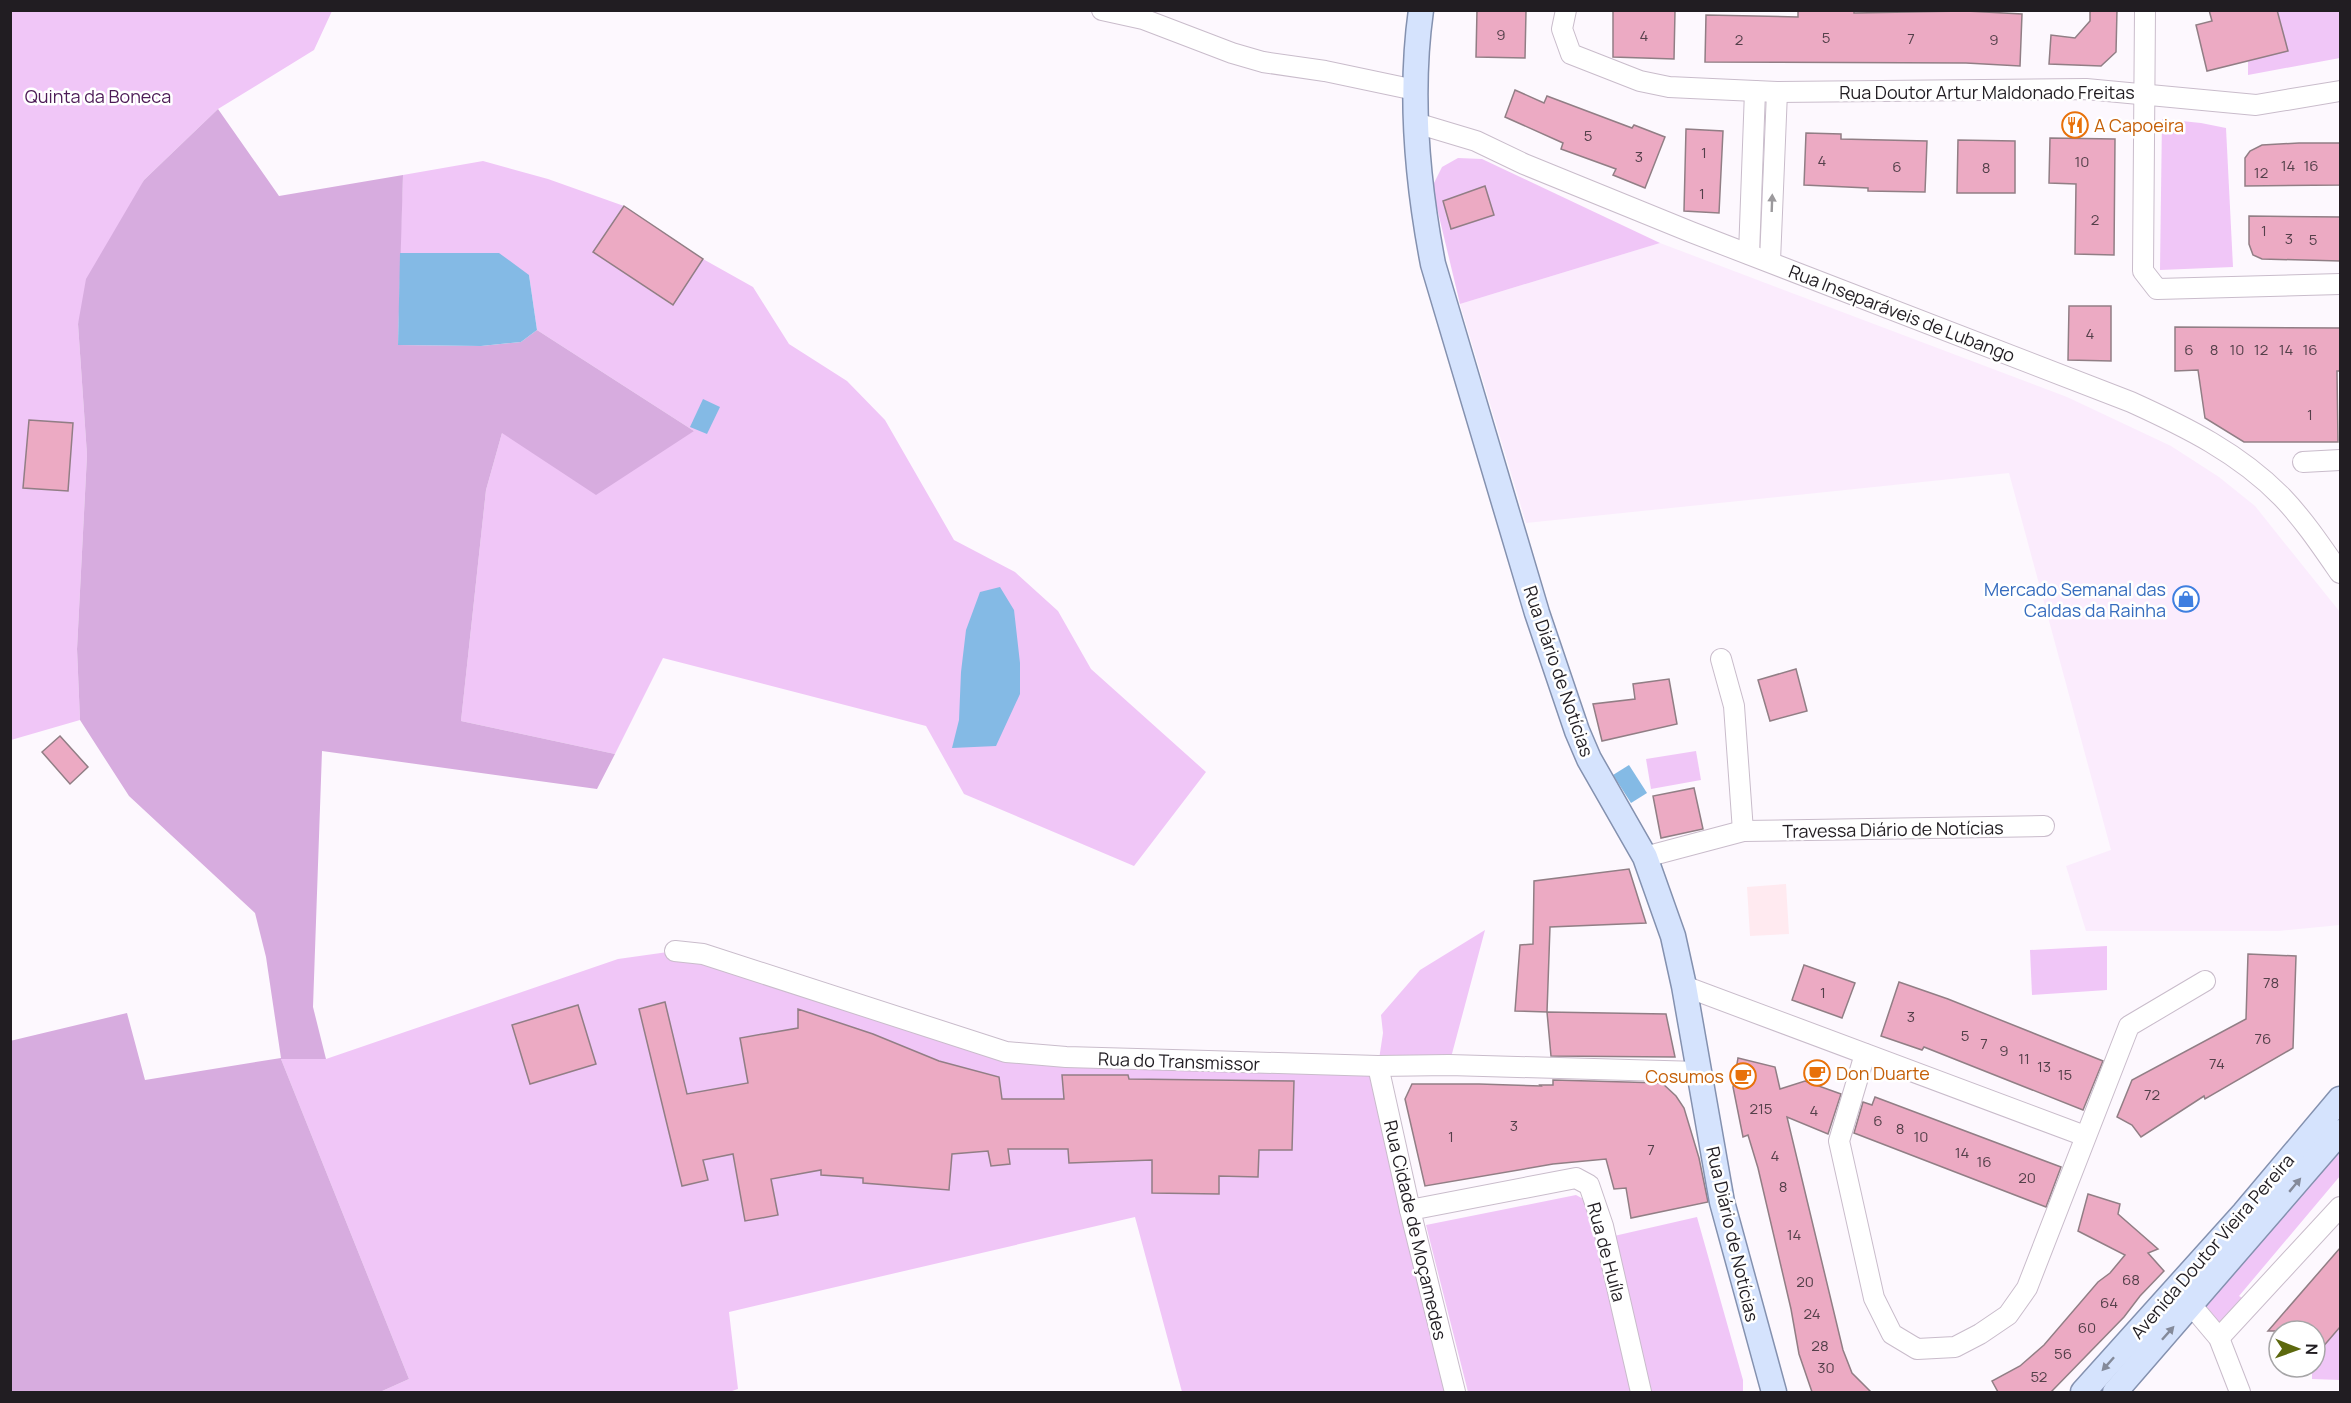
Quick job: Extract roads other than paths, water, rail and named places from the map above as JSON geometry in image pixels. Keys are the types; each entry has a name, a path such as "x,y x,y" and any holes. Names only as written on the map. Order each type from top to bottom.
{"main road":[{"name":"Rua Diário de Notícias","path":"1421,10 1415,90 1416,123 1424,219 1433,264 1537,613 1577,731 1590,759 1645,857 1673,936 1722,1202 1772,1391"},
{"name":"Avenida Doutor Vieira Pereira","path":"2083,1392 2244,1212 2340,1099"},
{"name":"Avenida Doutor Vieira Pereira","path":"2115,1392 2192,1306 2340,1132"}],"street":[{"path":"1102,10 1143,19 1232,53 1263,62 1334,73 1415,90"},
{"name":"Rua Doutor Artur Maldonado Freitas","path":"1566,10 1562,29 1571,54 1641,81 1669,87 1776,92 2085,89 2256,105 2340,90"},
{"path":"2145,10 2143,271 2157,289 2340,284"},
{"path":"1749,254 1755,91"},
{"path":"1770,261 1776,92"},
{"name":"Rua Inseparáveis de Lubango","path":"1416,123 1476,141 1534,168 2131,402 2183,426 2212,442 2263,479 2301,519 2340,573"},
{"path":"2303,462 2340,460"},
{"path":"1721,659 1734,706 1743,831"},
{"name":"Travessa Diário de Notícias","path":"1645,857 1743,831 2044,826"},
{"name":"Rua do Transmissor","path":"675,951 703,954 1006,1052 1066,1057 1377,1066 1449,1065 1699,1072"},
{"path":"1865,1054 1839,1141 1874,1298 1892,1335 1917,1349 1955,1347 2008,1315 2027,1288 2129,1026 2205,981"},
{"path":"1684,986 2085,1136"},
{"name":"Rua Cidade de Moçamedes","path":"1377,1066 1455,1392"},
{"name":"Rua de Huíla","path":"1410,1210 1576,1178 1589,1185 1603,1226 1641,1392"},
{"path":"2219,1338 2340,1207"},
{"path":"2192,1306 2219,1338 2240,1392"}],"water":[{"path":"400,253 499,253 529,275 537,330 521,342 481,346 398,345"},
{"path":"703,399 720,407 707,434 690,427"},
{"path":"1000,587 1014,610 1020,663 1020,694 996,746 952,748 959,720 966,630 980,592"},
{"path":"1629,765 1647,793 1631,803 1613,775"}],"place":[{"name":"A Capoeira","path":"2075,125"},
{"name":"Mercado Semanal das Caldas da Rainha","path":"2186,599"},
{"name":"Don Duarte","path":"1817,1073"},
{"name":"Cosumos","path":"1743,1076"}],"park label":[{"name":"Quinta da Boneca","path":"98,96"}]}
